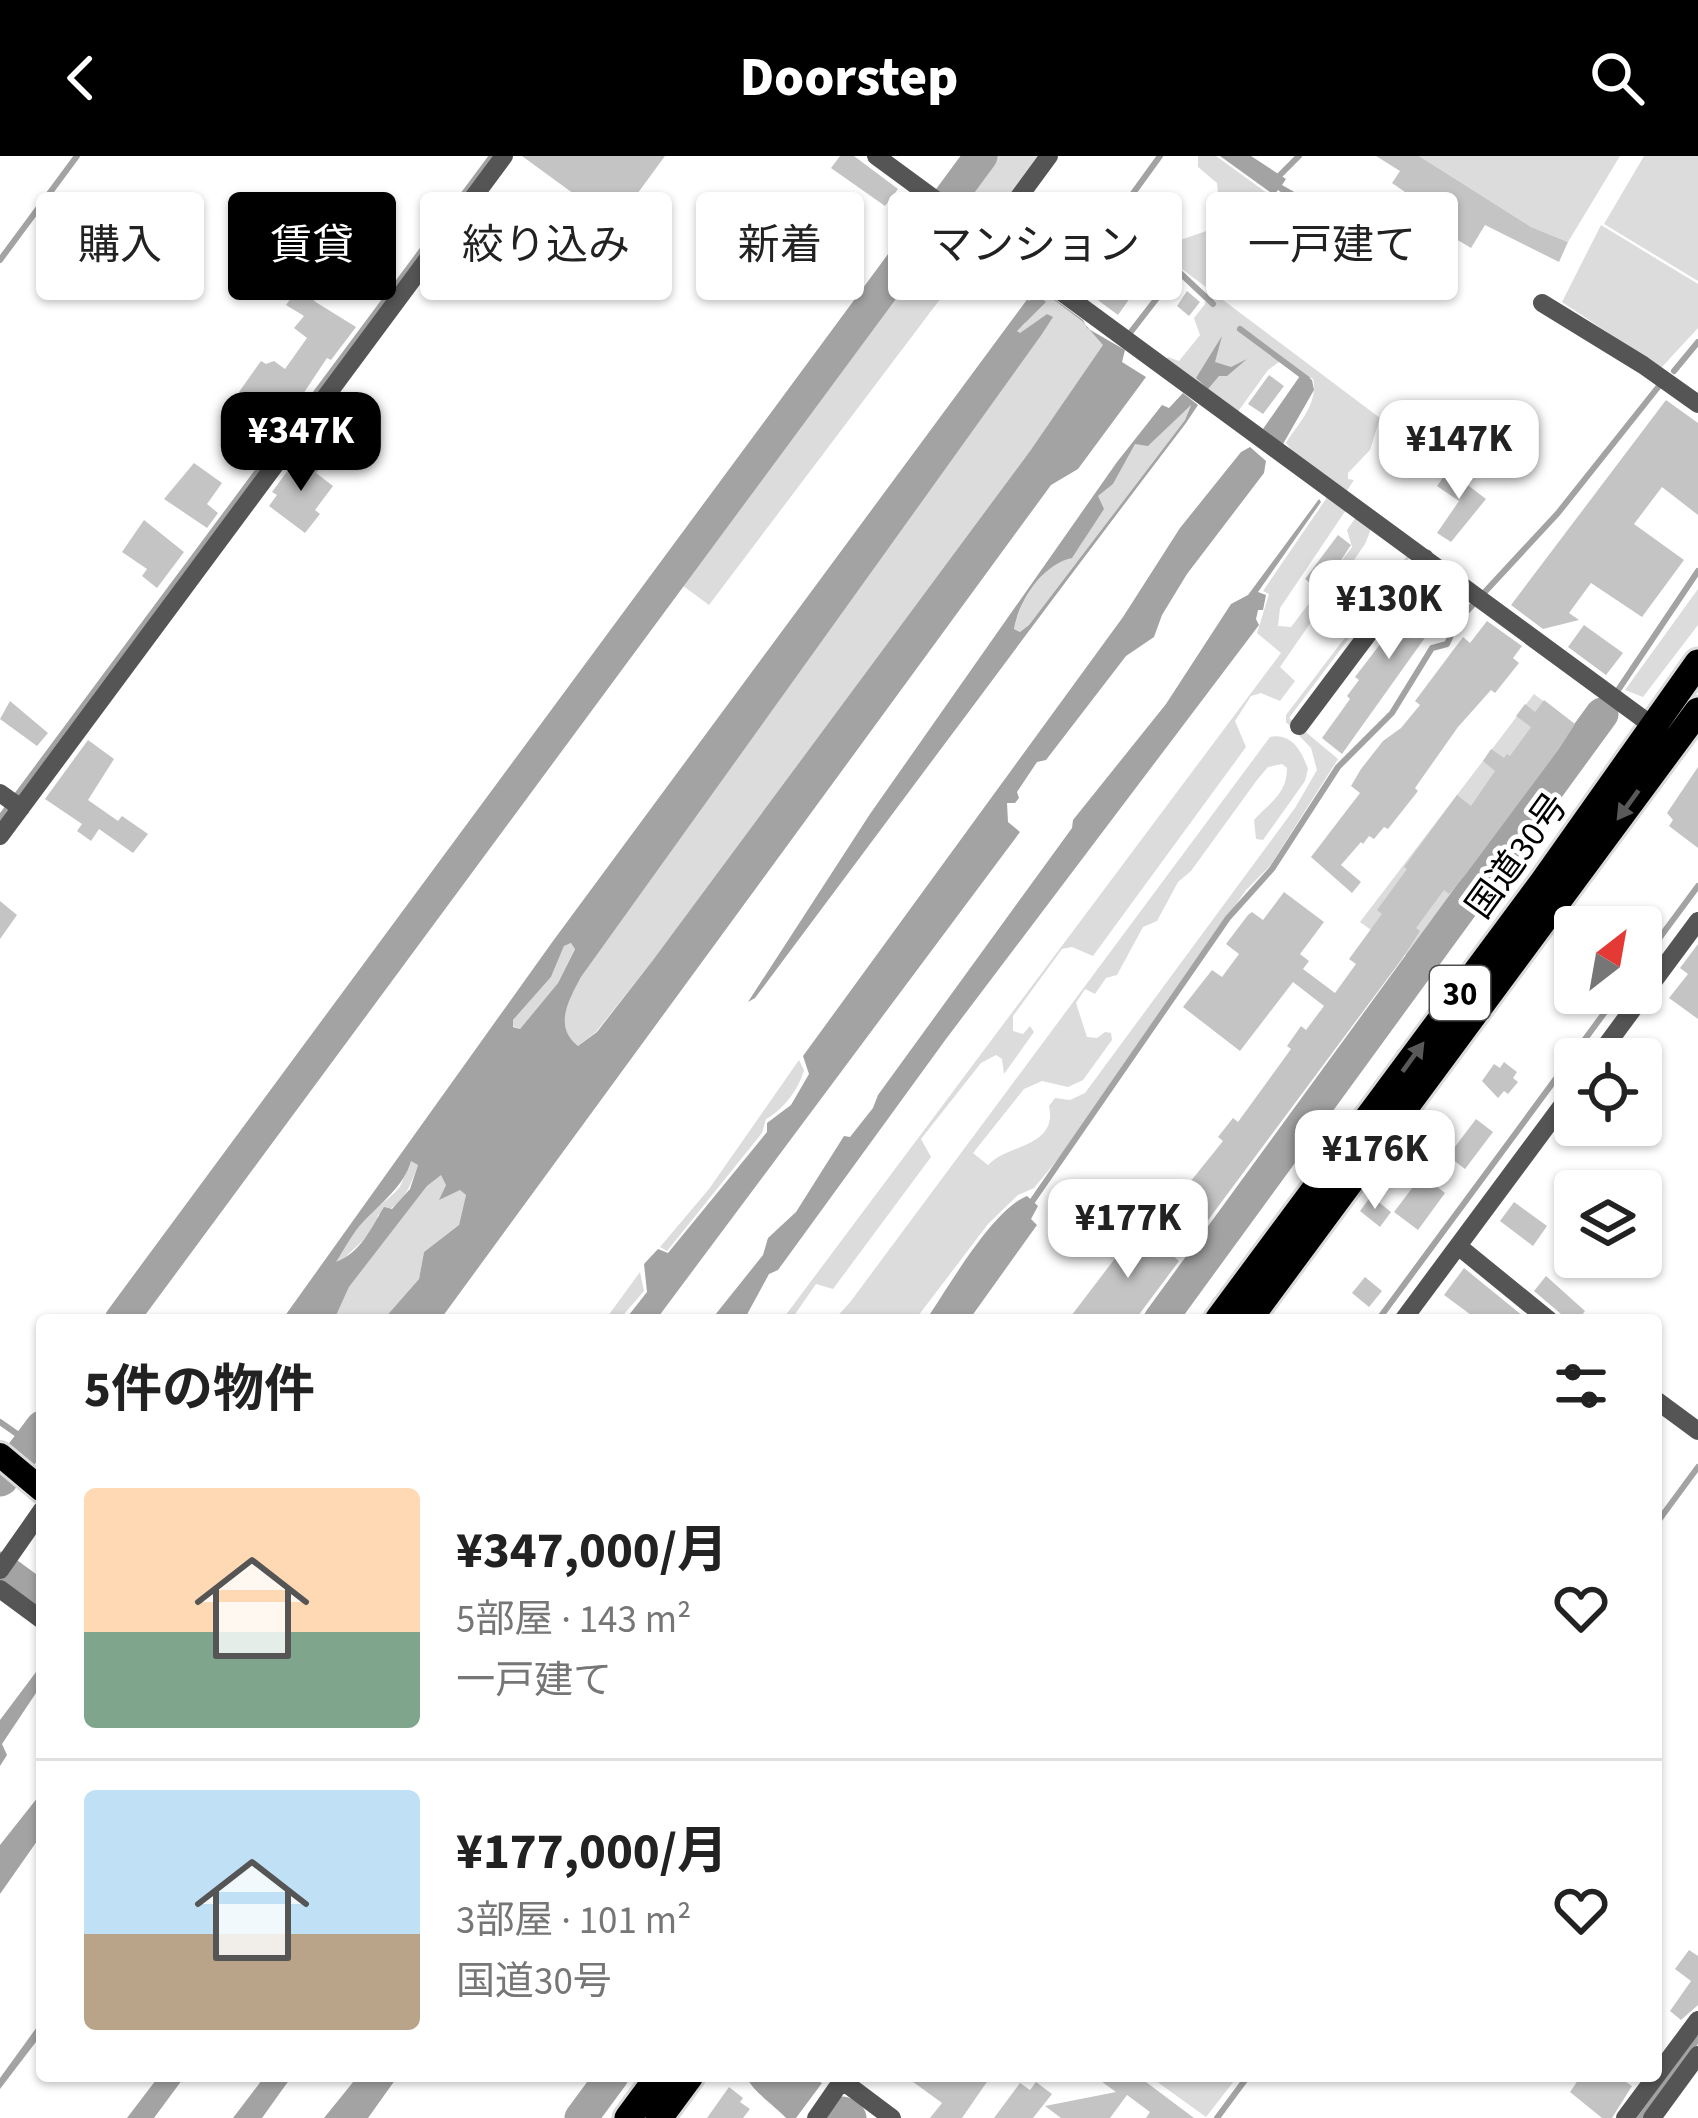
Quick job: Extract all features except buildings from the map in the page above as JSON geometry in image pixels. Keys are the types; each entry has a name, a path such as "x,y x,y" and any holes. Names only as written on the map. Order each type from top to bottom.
{"highway":[{"name":"国道30号","path":"1252,1314 1663,733 1698,663"},
{"name":"国道30号","path":"1222,1314 1543,882 1663,733 1698,711"},
{"path":"628,2118 655,2082"},
{"path":"659,2118 686,2082"}],"main road":[{"path":"0,1456 36,1485"}],"street":[{"path":"0,836 11,801 504,156"},
{"path":"876,156 924,192"},
{"path":"1023,192 1049,156"},
{"path":"1069,300 1663,733"},
{"path":"1542,304 1698,404"},
{"path":"1299,726 1425,558"},
{"path":"1612,1038 1698,921"},
{"path":"1407,1314 1554,1116"},
{"path":"1458,1246 1542,1314"},
{"path":"1662,1404 1698,1431"},
{"path":"3,1566 36,1519"},
{"path":"0,1589 36,1616"},
{"path":"1662,2068 1698,2020"},
{"path":"1652,2118 1698,2055"},
{"path":"820,2116 838,2082"},
{"path":"847,2082 892,2118"},
{"path":"1625,2118 1652,2082"}],"shaded area":[{"path":"989,156 1040,156 1013,192 961,192"},
{"path":"1198,156 1216,156 1266,192 1218,192 1217,183 1198,167"},
{"path":"1220,156 1251,156 1286,179 1282,185 1294,192 1270,192"},
{"path":"1419,156 1620,156 1568,242 1531,227"},
{"path":"1644,156 1698,156 1698,281 1604,224"},
{"path":"1601,225 1698,284 1698,328 1661,368 1562,302"},
{"path":"1206,231 1206,287 1182,269 1182,239"},
{"path":"888,294 888,300 939,300 709,605 675,580"},
{"path":"1206,296 1206,300 1223,300 1380,418 1370,450 1348,473 1348,479 1354,480 1346,492 1296,456 1286,443 1310,405 1313,379 1279,362 1237,413 1164,362 1168,357 1179,361 1200,335 1194,318"},
{"path":"1027,300 1046,302 1017,331 1047,314 1053,317 1042,334 581,977 565,1021 578,1046 597,1032 653,960 1030,451 1103,345 1089,329 1125,350 1122,362 1146,377 1078,469 1051,485 444,1314 388,1314 419,1279 424,1252 459,1225 466,1195 460,1190 439,1200 446,1185 441,1175 427,1186 349,1287 337,1314 286,1314 553,941","holes":["571,943 575,949 558,983 520,1029 513,1027 513,1020 551,977 564,946","411,1161 418,1165 410,1189 392,1209 384,1207 358,1246 336,1262 359,1226 403,1178"]},
{"path":"1054,300 1104,344 653,960 596,1032 578,1046 565,1021 581,977 1052,318 1047,314 1019,334 1031,302 1027,301"},
{"path":"1222,336 1215,362 1231,367 1247,359 1208,389 1196,378"},
{"path":"1302,373 1312,380 1314,390 1283,444 1263,429"},
{"path":"1183,393 1198,405 748,1002 870,814 1117,462 1162,405 1169,408","holes":["1191,405 1185,420 1029,625 1020,632 1014,629 1034,585 1051,568 1072,558 1104,509 1098,496 1113,484 1135,444 1148,446"]},
{"path":"1191,404 1185,420 1029,625 1020,632 1014,629 1034,585 1052,567 1072,557 1082,543 1098,496 1113,484 1135,443 1149,445"},
{"path":"1250,447 1266,461 1264,473 1187,574 1154,637 1126,656 1046,760 1037,762 1015,803 1007,803 1008,822 1020,832 660,1314 630,1314 647,1292 644,1264 658,1249 668,1253 767,1132 767,1123 791,1105 809,1074 803,1056 1123,617 1180,528"},
{"path":"1328,496 1346,510 1280,608 1278,626 1291,627 1352,547 1347,530 1356,517 1410,557 1289,718 1338,759 1270,866 1246,890 1063,1153 1034,1188 1018,1195 988,1224 920,1314 839,1314 1270,737 1290,740 1308,769 1305,781 1263,840 1256,839 1254,820 1284,785 1287,768 1282,764 1268,767 1257,780 1178,882 1157,921 1143,927 1117,975 1106,978 1095,994 1085,989 1076,1003 1087,1037 1097,1038 1105,1032 1111,1033 1112,1040 1083,1080 1068,1087 1042,1081 1024,1089 973,1153 988,1165 1046,1130 1049,1106 1055,1098 1070,1100 1085,1093 1295,808 1317,770 1311,748 1286,722 1286,715 1407,556 1371,529 1280,667 1295,681 1280,701 1261,693 1251,696 1235,721 1246,747 1093,956 1072,947 1062,949 1013,1016 1013,1031 1023,1034 1030,1026 1034,1032 1004,1074 1002,1059 996,1055 981,1063 921,1139 931,1157 833,1289 816,1284 795,1314 786,1314 1281,653 1257,633 1269,594 1263,591"},
{"path":"1319,499 1258,592 1266,595 1263,610 1258,610 1259,625 778,1270 769,1274 747,1314 716,1314 763,1255 768,1238 796,1212 844,1136 850,1137 873,1108 1072,828 1073,820 1166,704 1231,604 1248,595"},
{"path":"1698,589 1698,625 1643,697 1625,690"},
{"path":"1534,694 1579,728 1408,957 1360,922"},
{"path":"571,943 575,948 558,983 520,1029 513,1026 513,1020 551,977 564,946"},
{"path":"799,1060 804,1070 790,1098 766,1119 762,1133 667,1251 660,1247 709,1189"},
{"path":"411,1160 418,1165 404,1195 378,1215 375,1229 335,1262 360,1223 399,1188"},
{"path":"441,1174 446,1185 440,1199 460,1189 466,1195 459,1225 424,1252 419,1279 388,1314 337,1314 349,1287"},
{"path":"1027,1196 1038,1206 1031,1219 1037,1225 973,1314 930,1314 985,1233"},
{"path":"640,1272 644,1291 624,1314 609,1314"},
{"path":"36,1672 36,1693 2,1744 7,1755 0,1766 0,1720"},
{"path":"36,1800 36,1843 0,1894 0,1845"},
{"path":"36,2028 36,2042 0,2089 0,2078"},
{"path":"154,2082 181,2082 154,2118 127,2118"},
{"path":"260,2082 288,2082 262,2118 233,2118"},
{"path":"353,2082 394,2082 368,2118 324,2118"},
{"path":"749,2082 822,2083 796,2118 786,2118"},
{"path":"1157,2082 1233,2082 1206,2117"}],"waterway":[{"path":"0,260 77,156"},
{"path":"0,818 492,156"},
{"path":"125,1314 981,156"},
{"path":"1134,192 1160,156"},
{"path":"1276,179 1299,156"},
{"path":"1182,275 1213,304"},
{"path":"1130,333 1156,300"},
{"path":"1240,329 1307,379"},
{"path":"1674,371 1698,342"},
{"path":"1029,1206 1228,918 1272,869 1338,767 1392,713 1432,648 1447,644 1457,622 1558,513 1659,386"},
{"path":"1602,714 1698,571"},
{"path":"1164,1314 1602,714"},
{"path":"1662,935 1698,886"},
{"path":"1382,1314 1604,1014"},
{"path":"0,1422 30,1443"},
{"path":"21,1455 36,1435"},
{"path":"1662,1516 1698,1467"},
{"path":"0,1568 36,1595"},
{"path":"1640,2118 1698,2039"},
{"path":"581,2118 608,2082"},
{"path":"1217,2118 1244,2082"},
{"path":"843,2113 850,2118"}]}
